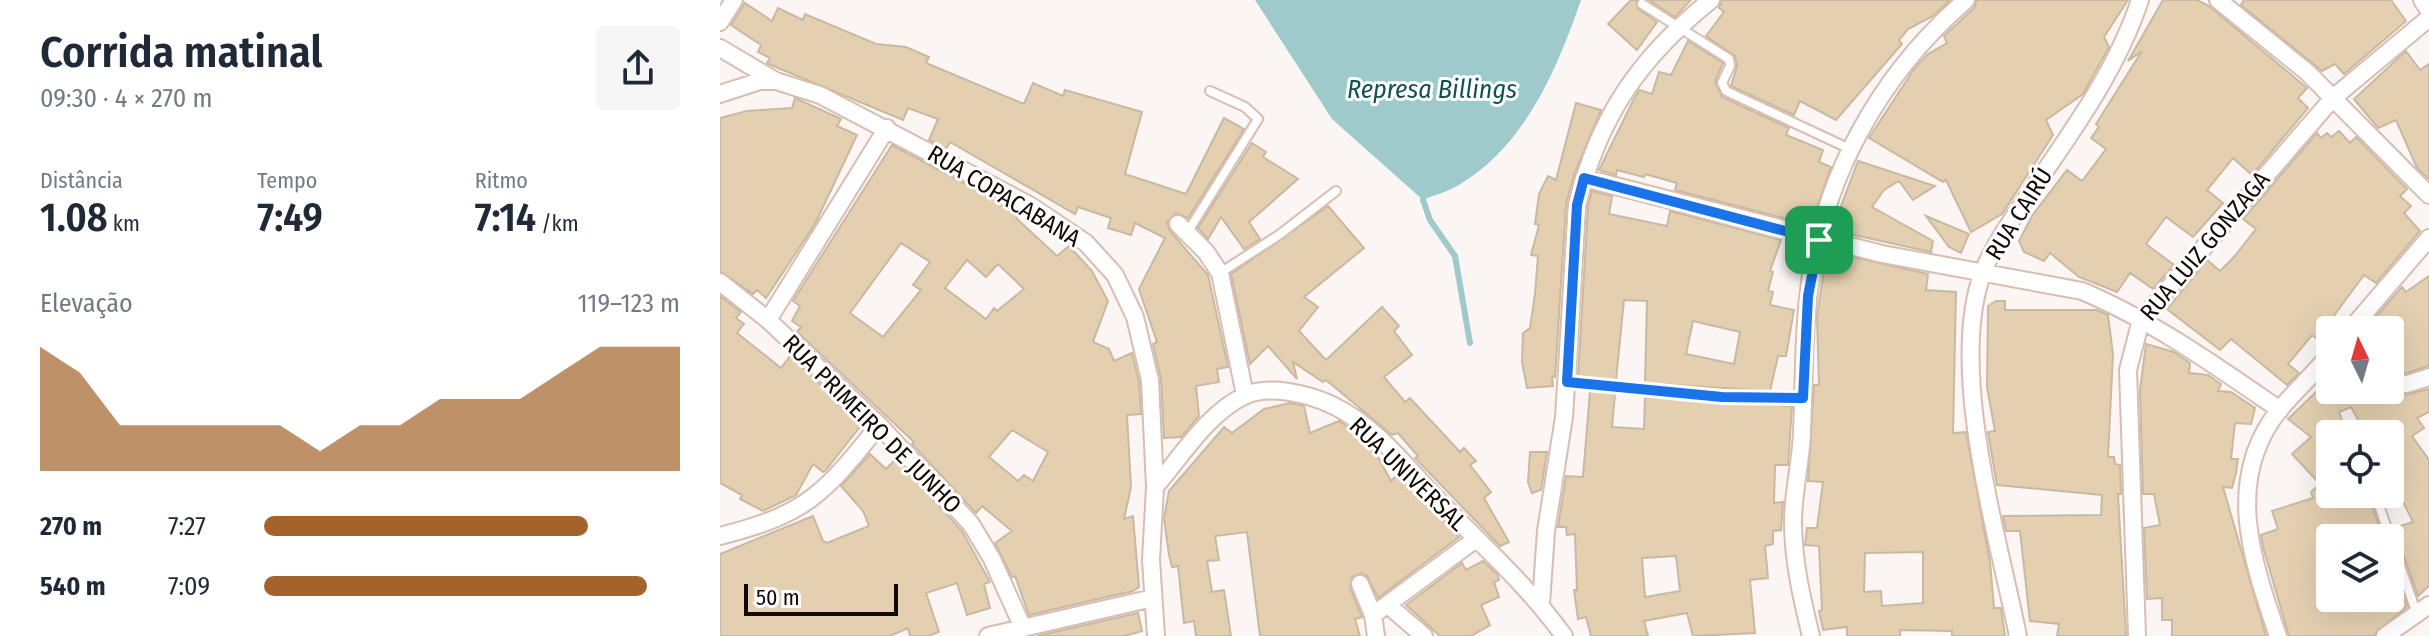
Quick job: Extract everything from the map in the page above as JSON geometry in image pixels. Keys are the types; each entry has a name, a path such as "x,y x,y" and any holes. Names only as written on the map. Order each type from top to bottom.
{"street":[{"path":"720,22 734,0"},
{"path":"1541,604 1546,531 1567,382 1577,205 1584,178 1608,114 1618,97 1677,27 1711,0"},
{"path":"1811,636 1793,536 1808,296 1819,240 1850,149 1880,95 1905,61 1966,0"},
{"name":"RUA CAIRÚ","path":"2018,636 1971,390 1972,314 1983,270 2094,96 2119,51 2140,0"},
{"path":"2218,0 2333,98 2429,195"},
{"path":"2422,0 2429,11"},
{"name":"RUA LUIZ GONZAGA","path":"2137,636 2128,370 2141,320 2333,98 2429,18"},
{"path":"720,48 776,81"},
{"name":"RUA COPACABANA","path":"720,94 760,81 776,81 820,95 1031,206 1086,243 1115,275 1135,317 1150,380 1155,487 1151,522 1156,636"},
{"path":"768,320 887,128"},
{"path":"1584,178 1819,240 2082,291 2141,320 2216,365 2280,410"},
{"path":"1155,487 1220,413 1245,395 1220,273 1206,252 1182,229"},
{"path":"2362,316 2429,238"},
{"name":"RUA PRIMEIRO DE JUNHO","path":"720,282 768,320 879,425 971,524 992,559 1023,628"},
{"path":"2278,636 2247,532 2245,509 2249,474 2280,410 2316,370"},
{"path":"2407,384 2429,377"},
{"name":"RUA UNIVERSAL","path":"1245,395 1280,392 1305,395 1334,406 1370,430 1541,604 1564,636"},
{"path":"720,536 789,515 809,503 879,425"},
{"path":"1373,615 1476,539"},
{"path":"1360,584 1373,615 1376,636"},
{"path":"988,636 1153,598"},
{"path":"1389,606 1424,636"},
{"path":"2385,636 2425,614"}],"lane":[{"path":"1642,4 1729,59 1730,66 1722,83 1726,91 1850,149"},
{"path":"1182,229 1258,119 1245,107 1210,91"},
{"path":"1220,273 1279,235 1336,191"},
{"path":"1567,382 1707,396 1803,398"},
{"path":"2381,508 2425,614"}],"water":[{"name":"Represa Billings","path":"1255,0 1581,0 1549,79 1520,128 1481,170 1453,188 1423,200 1332,119"}],"building":[{"path":"1631,0 1636,0 1638,9 1657,22 1637,50 1608,24"},
{"path":"1649,0 1691,0 1675,17"},
{"path":"1722,0 1950,0 1933,16 1908,29 1899,40 1902,44 1836,120 1800,101 1794,115 1731,86 1737,66 1735,56 1706,36 1724,12 1719,8"},
{"path":"1977,0 2128,0 2104,37 2109,47 2083,94 2046,120 2053,135 2002,214 1971,232 1946,180 1943,182 1869,138 1914,69 1928,54 1947,43 1944,36 1974,8"},
{"path":"2163,0 2197,0 2209,6 2307,88 2298,98 2308,108 2252,175 2233,158 2207,190 2223,203 2193,237 2166,217 2146,244 2174,265 2153,289 2130,273 2117,292 2079,277 2050,253 2044,261 2024,252 2019,241 2032,216 2067,170 2082,181 2106,149 2091,138 2099,127 2096,124 2142,51 2128,61"},
{"path":"2244,0 2391,0 2406,21 2344,74 2335,64 2322,71 2241,5"},
{"path":"745,3 772,21 778,8 803,20 805,14 876,44 906,47 929,57 926,63 1024,104 1033,83 1063,96 1065,90 1142,112 1125,174 1186,194 1224,118 1244,129 1188,218 1176,213 1167,222 1170,231 1208,275 1228,367 1217,369 1219,382 1196,386 1199,416 1181,437 1164,438 1161,379 1153,344 1157,342 1139,289 1165,238 1135,223 1131,235 1108,228 1111,218 1078,207 1075,214 950,142 946,149 929,140 938,119 908,108 903,120 767,63 770,58 758,52 761,45 731,25"},
{"path":"1688,41 1723,63 1715,82 1722,97 1789,128 1786,135 1823,150 1819,162 1831,167 1811,225 1675,190 1677,183 1645,174 1644,177 1617,170 1616,175 1599,170 1639,90 1652,94 1659,72 1671,75"},
{"path":"2406,51 2420,70 2429,64 2429,179 2417,168 2396,120 2378,128 2354,99"},
{"path":"795,98 841,119 837,126 857,135 815,224 766,298 757,290 753,294 720,271 720,118 747,111 792,108"},
{"path":"1576,103 1601,110 1574,175 1566,204 1553,386 1527,388 1522,362 1523,333 1530,328 1535,294 1538,256 1531,255 1539,225 1535,224 1539,194 1548,176 1556,180"},
{"path":"2339,131 2350,143 2356,137 2407,189 2400,196 2411,206 2404,213 2420,231 2376,283 2364,275 2334,316 2316,316 2316,338 2312,335 2288,364 2299,373 2287,385 2231,339 2220,350 2167,309 2207,260 2220,271 2234,257 2256,229 2243,219 2317,133 2321,138 2327,133 2331,137"},
{"path":"1252,143 1266,152 1263,157 1298,179 1249,222 1260,239 1244,249 1221,217 1208,239 1198,228"},
{"path":"892,145 988,196 1018,216 1016,218 1057,256 1069,246 1092,271 1108,301 1093,342 1109,349 1114,361 1132,353 1139,382 1141,414 1127,415 1131,487 1124,519 1133,516 1139,587 1029,615 1015,576 1012,577 995,543 1012,531 982,506 976,513 912,444 914,442 797,332 801,327 792,321 800,306 793,301","holes":["901,243 930,262 913,285 921,290 883,337 850,313","967,260 986,277 998,264 1024,289 997,311 994,308 986,319 945,288","1012,430 1048,452 1033,481 1024,475 1018,481 989,457"]},
{"path":"1858,161 1935,186 1913,200 1899,181 1884,190 1872,207 1933,241 1931,252 1832,230"},
{"path":"1592,191 1612,196 1609,214 1667,226 1670,211 1781,240 1770,271 1773,272 1768,291 1773,292 1770,305 1794,310 1786,356 1778,356 1770,391 1645,383 1647,301 1624,300 1616,380 1578,376 1588,207","holes":["1693,321 1740,332 1734,364 1686,354"]},
{"path":"1328,206 1364,248 1304,297 1318,307 1299,331 1326,360 1382,307 1399,326 1394,331 1412,355 1384,377 1405,402 1410,398 1460,452 1464,448 1476,461 1470,465 1491,492 1484,498 1509,542 1500,546 1415,458 1418,456 1398,433 1392,435 1326,380 1323,382 1293,362 1297,379 1268,346 1250,364 1231,274"},
{"path":"1926,216 1969,234 1961,253 1949,247"},
{"path":"1827,251 1928,274 1926,290 1956,292 1953,433 1966,432 1990,562 1994,608 2001,608 2005,636 1952,636 1952,631 1900,630 1900,636 1847,636 1847,627 1823,630 1819,611 1822,610 1819,546 1805,545 1807,528 1817,528 1823,482 1808,481 1814,385 1819,385 1817,316","holes":["1923,552 1923,603 1882,606 1881,591 1864,592 1865,553"]},
{"path":"2429,276 2429,366 2404,374 2404,316 2376,316 2402,287 2406,292"},
{"path":"720,296 741,312 736,318 744,324 737,333 781,368 790,356 862,424 826,470 823,472 813,464 796,495 763,511 740,499 742,495 720,483"},
{"path":"1996,301 2005,301 2005,310 2097,310 2108,315 2113,354 2108,457 2114,457 2115,464 2120,465 2121,494 2118,494 2126,636 2057,636 2059,624 2030,621 2020,531 2006,531 2003,516 2101,515 2102,495 1997,485 1988,432 1995,431 1987,387 1988,306"},
{"path":"2146,344 2174,352 2190,363 2189,373 2208,375 2221,384 2218,391 2231,392 2255,408 2251,424 2235,423 2231,459 2238,459 2236,473 2232,488 2223,487 2266,636 2172,636 2172,620 2162,620 2162,598 2147,599 2144,528 2160,525 2154,494 2143,494 2140,390"},
{"path":"2429,389 2429,412 2417,418 2424,428 2412,436 2429,460 2429,586 2418,596 2404,556 2404,525 2413,522 2404,504 2404,420 2358,420 2351,407 2339,412 2342,420 2316,420 2316,480 2292,454 2311,437 2288,419 2316,392 2316,404 2404,404 2404,394"},
{"path":"1590,391 1615,394 1612,427 1644,429 1645,397 1792,406 1788,465 1775,465 1774,503 1783,502 1781,530 1773,531 1773,544 1765,546 1768,578 1750,580 1755,633 1693,636 1687,613 1644,621 1648,636 1591,636 1586,617 1578,619 1574,590 1577,590 1575,534 1567,535 1566,527 1558,527 1566,476 1583,477","holes":["1676,556 1680,591 1645,597 1642,558"]},
{"path":"1290,403 1304,406 1310,433 1339,421 1356,433 1373,448 1391,481 1399,473 1459,537 1378,598 1367,576 1361,573 1352,577 1350,588 1362,617 1355,619 1360,636 1260,636 1247,532 1215,536 1219,560 1207,561 1212,592 1224,590 1231,636 1196,636 1194,621 1184,623 1178,566 1172,567 1169,555 1164,518 1169,491 1224,427 1232,433 1264,409"},
{"path":"1530,452 1547,452 1541,490 1532,493 1528,482"},
{"path":"870,454 886,469 896,459 962,531 990,582 984,584 990,608 967,615 957,583 926,593 939,632 928,636 910,636 908,628 890,636 720,636 720,554 813,516 823,541 827,543 869,526 863,511 841,486"},
{"path":"2316,488 2316,508 2373,508 2378,524 2316,524 2316,612 2400,612 2373,636 2289,636 2261,535 2278,529 2272,511 2313,498 2311,492"},
{"path":"1483,561 1498,575 1499,580 1494,582 1499,597 1481,605 1490,625 1471,636 1440,636 1406,605 1462,563 1466,570"},
{"path":"1138,613 1142,631 1124,636 1037,636"}],"waterway":[{"path":"1423,200 1430,220 1455,256 1470,343"}],"route":[{"path":"1584,178 1819,240 1808,296 1803,398 1765,399 1648,392 1567,382 1577,205 1584,178"}]}
